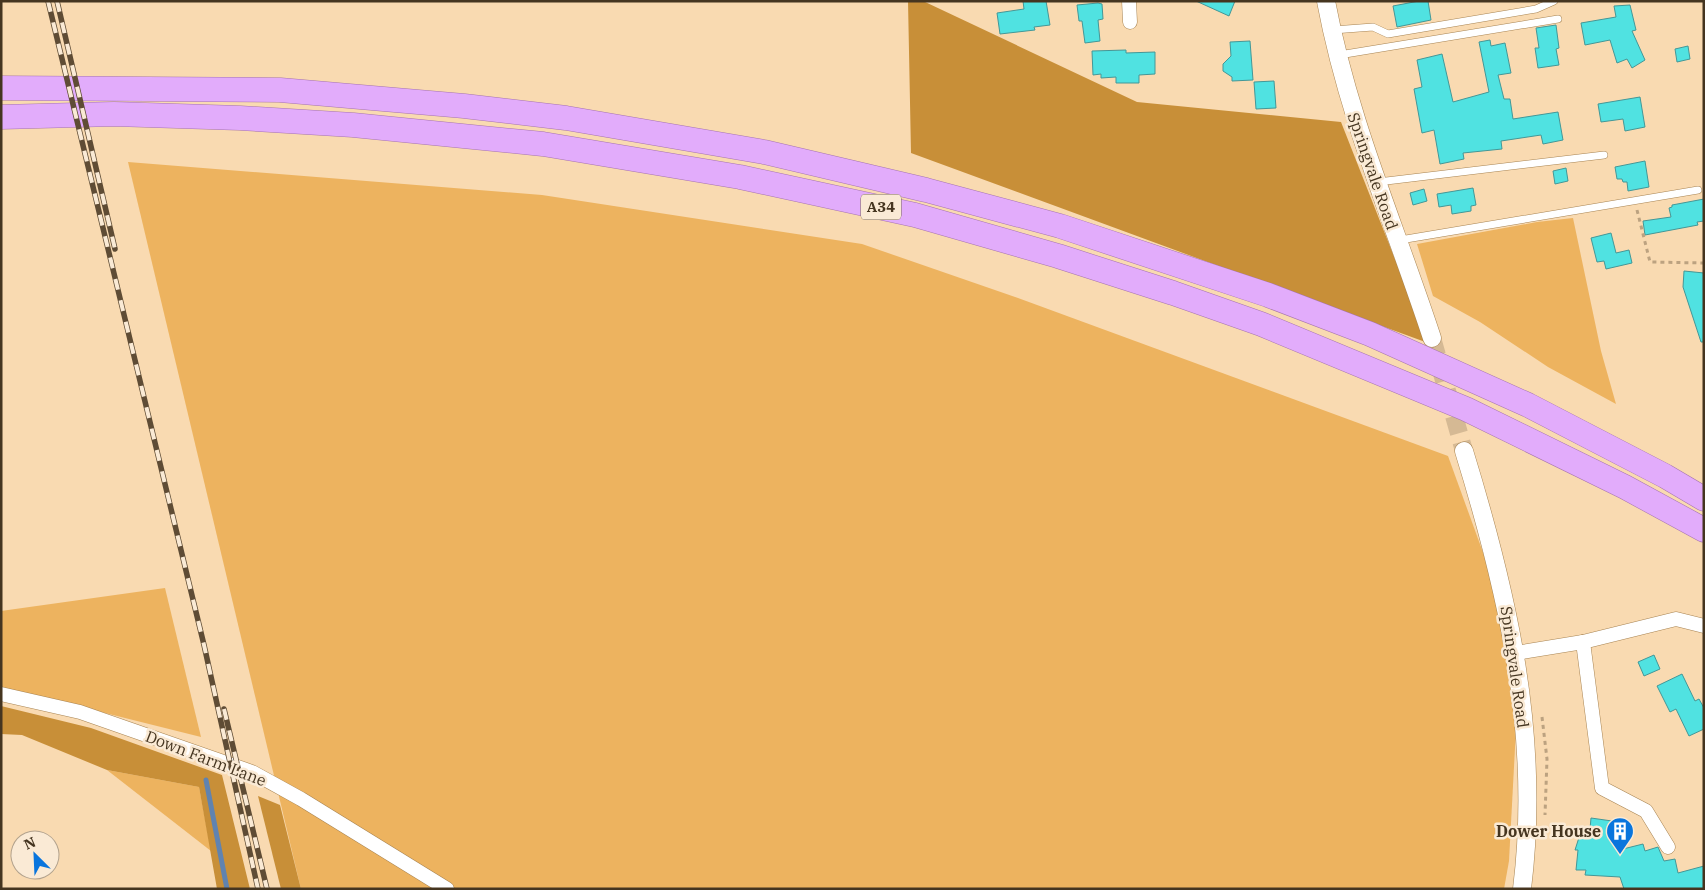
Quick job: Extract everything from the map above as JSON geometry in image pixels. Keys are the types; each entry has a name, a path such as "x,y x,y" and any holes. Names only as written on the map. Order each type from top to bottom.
{"highway":[{"name":"A34","path":"1,88 280,90 464,106 566,118 764,152 926,190 1060,226 1259,292 1370,334 1528,405 1665,476 1704,499"},
{"name":"A34","path":"1,117 114,114 240,118 352,125 543,144 740,177 915,215 1058,256 1261,324 1466,409 1625,487 1704,530"}],"street":[{"path":"1129,1 1130,22"},
{"name":"Springvale Road","path":"1326,1 1354,116 1375,182 1432,338"},
{"name":"Springvale Road","path":"1464,451 1500,574 1516,652 1526,741 1526,816 1522,889"},
{"path":"1516,652 1583,642 1676,619 1704,626"},
{"path":"1583,642 1602,788 1646,811 1668,847"},
{"name":"Down Farm Lane","path":"1,694 80,712 252,772 310,804 447,889"}],"lane":[{"path":"1332,30 1373,27 1388,34 1422,30 1536,10 1554,1"},
{"path":"1338,55 1558,18"},
{"path":"1375,182 1604,154"},
{"path":"1397,241 1698,190"}],"path":[{"path":"1635,201 1650,262 1704,263"}],"shaded area":[{"path":"908,1 923,1 1137,102 1341,122 1428,343 911,153"},
{"path":"128,162 542,195 862,244 1018,298 1448,456 1489,569 1509,646 1516,729 1509,861 1504,889 301,889"},
{"path":"1573,218 1601,351 1616,404 1548,367 1480,322 1433,296 1417,244 1537,222"},
{"path":"165,588 201,737 1,687 1,611"},
{"path":"1,706 91,728 222,775 250,889 217,889 199,787 107,770 22,735 1,734"},
{"path":"107,770 199,787 211,851"},
{"path":"258,796 280,805 301,889 281,889"}],"building":[{"path":"1023,1 1046,1 1050,25 1034,27 1035,30 1000,34 997,13 1024,9"},
{"path":"1196,1 1235,1 1229,16"},
{"path":"1428,1 1431,20 1397,27 1393,6"},
{"path":"1102,4 1103,19 1098,20 1100,41 1085,43 1082,21 1079,21 1077,5"},
{"path":"1630,5 1636,30 1632,31 1645,60 1632,68 1627,59 1617,63 1610,40 1585,45 1581,23 1616,17 1614,6"},
{"path":"1556,25 1559,48 1556,49 1559,65 1538,68 1535,48 1539,48 1536,28"},
{"path":"1490,40 1491,46 1505,43 1511,73 1498,75 1504,99 1510,99 1513,119 1558,112 1563,140 1543,144 1541,135 1501,141 1502,149 1463,153 1464,159 1440,164 1434,130 1422,133 1414,89 1422,87 1417,60 1442,54 1453,102 1489,92 1479,42"},
{"path":"1250,41 1253,80 1232,81 1232,77 1223,71 1223,64 1231,56 1230,42"},
{"path":"1688,46 1690,59 1677,62 1675,49"},
{"path":"1126,50 1126,53 1155,52 1155,74 1139,75 1139,83 1116,83 1116,77 1101,78 1101,74 1093,75 1092,51"},
{"path":"1274,81 1276,108 1256,109 1254,82"},
{"path":"1640,97 1645,127 1625,131 1623,119 1601,122 1598,104"},
{"path":"1645,161 1649,187 1628,191 1627,182 1617,179 1615,167"},
{"path":"1566,168 1568,181 1555,184 1553,171"},
{"path":"1473,188 1476,205 1471,206 1471,211 1452,214 1451,205 1439,207 1437,194"},
{"path":"1424,189 1427,201 1413,205 1410,193"},
{"path":"1704,199 1704,221 1697,222 1698,225 1645,235 1643,221 1671,217 1669,208 1672,205"},
{"path":"1611,233 1616,253 1629,250 1632,263 1606,269 1604,261 1597,262 1591,238"},
{"path":"1684,271 1704,273 1704,342 1701,342 1683,287"},
{"path":"1654,655 1660,669 1644,676 1638,662"},
{"path":"1682,674 1695,701 1699,699 1704,708 1704,729 1689,736 1676,709 1670,712 1657,686"},
{"name":"Dower House","path":"1591,818 1612,821 1612,831 1622,832 1619,850 1643,844 1645,851 1658,847 1664,861 1675,859 1678,873 1704,866 1704,889 1624,889 1620,877 1585,875 1586,870 1576,870 1578,850 1575,850 1582,828 1590,829"}],"waterway":[{"path":"206,780 227,889"}],"tunnel":[{"path":"1432,338 1464,451"}],"railway":[{"path":"48,1 204,645 258,889"},
{"path":"57,1 115,249"},
{"path":"224,709 267,889"}],"place":[{"name":"Dower House","path":"1620,855"}]}
